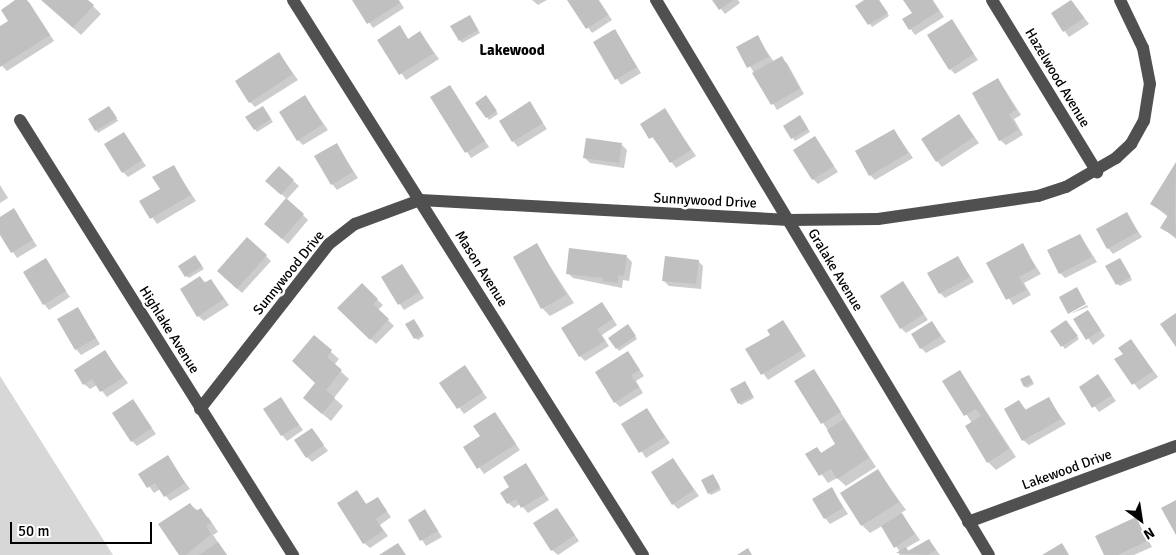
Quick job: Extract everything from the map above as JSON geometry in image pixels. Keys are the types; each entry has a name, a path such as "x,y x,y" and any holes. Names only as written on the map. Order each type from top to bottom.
{"street":[{"name":"Mason Avenue","path":"293,0 643,555"},
{"name":"Gralake Avenue","path":"656,0 989,555"},
{"name":"Hazelwood Avenue","path":"992,0 1097,172"},
{"name":"Sunnywood Drive","path":"200,409 328,244 355,224 420,200 788,220 878,219 1038,196 1066,188 1097,172 1131,144 1144,121 1150,84 1143,48 1120,0"},
{"name":"Highlake Avenue","path":"20,120 292,555"},
{"name":"Lakewood Drive","path":"968,522 1176,446"}],"shaded area":[{"path":"0,376 113,555 0,555"}],"building":[{"path":"15,0 27,0 50,35 0,67 0,26 8,21 1,10"},
{"path":"41,0 88,0 94,5 73,28"},
{"path":"352,0 398,0 400,3 367,24"},
{"path":"567,0 598,0 608,15 586,29"},
{"path":"712,0 733,0 719,10"},
{"path":"864,0 879,0 888,13 868,25 855,6"},
{"path":"903,0 932,0 939,11 909,30 902,19 912,13"},
{"path":"1071,0 1084,18 1063,32 1051,13"},
{"path":"470,15 478,30 459,41 450,26"},
{"path":"952,19 974,54 949,70 927,35"},
{"path":"400,25 408,39 420,31 434,53 399,75 377,40"},
{"path":"615,29 637,67 615,80 593,42"},
{"path":"758,35 769,57 747,68 736,47"},
{"path":"279,52 293,74 249,103 235,81"},
{"path":"782,56 800,89 771,105 752,73"},
{"path":"998,78 1016,110 1009,114 1018,130 999,141 972,93"},
{"path":"450,85 485,141 465,153 430,97"},
{"path":"305,95 323,124 297,141 279,112"},
{"path":"486,95 497,111 486,118 475,103"},
{"path":"530,101 543,123 512,142 499,121"},
{"path":"109,106 117,118 95,131 88,119"},
{"path":"263,106 271,119 254,130 245,117"},
{"path":"665,108 691,150 670,163 653,137 649,139 640,124"},
{"path":"959,114 974,137 936,162 921,139"},
{"path":"800,115 808,129 791,139 783,126"},
{"path":"894,129 908,153 869,176 855,151"},
{"path":"124,132 142,160 122,173 104,144"},
{"path":"815,136 834,166 812,180 793,150"},
{"path":"586,138 622,143 619,163 583,158"},
{"path":"337,143 353,172 331,185 314,156"},
{"path":"1176,162 1176,237 1160,228 1168,215 1150,204"},
{"path":"174,165 191,195 150,219 139,201 160,189 152,177"},
{"path":"279,166 294,180 281,195 265,181"},
{"path":"286,198 304,214 282,239 264,224"},
{"path":"14,208 33,240 11,253 0,235 0,217"},
{"path":"1127,212 1138,232 1107,249 1096,229"},
{"path":"1080,234 1092,257 1059,274 1047,250"},
{"path":"247,237 267,255 237,289 217,271"},
{"path":"537,243 566,295 541,309 513,257"},
{"path":"1023,243 1036,268 1019,277 1026,290 1006,300 986,263"},
{"path":"569,248 627,255 624,276 618,275 618,283 602,281 603,278 566,274"},
{"path":"195,255 202,266 185,277 178,266"},
{"path":"665,256 699,260 696,284 662,281"},
{"path":"958,256 970,277 939,294 927,273"},
{"path":"46,258 66,291 43,305 23,272"},
{"path":"1120,258 1131,277 1116,285 1105,266"},
{"path":"402,264 420,292 398,305 381,277"},
{"path":"200,276 204,283 211,279 224,299 197,317 180,289"},
{"path":"903,281 924,314 900,329 880,296"},
{"path":"362,283 378,299 373,304 389,319 370,340 337,308"},
{"path":"1077,287 1086,304 1068,314 1059,297"},
{"path":"602,302 613,319 597,329 605,341 579,357 561,328"},
{"path":"78,307 96,338 75,350 57,319"},
{"path":"1088,310 1101,330 1086,340 1073,319"},
{"path":"1176,313 1176,347 1160,324"},
{"path":"414,319 423,334 414,339 405,324"},
{"path":"783,320 802,350 761,375 745,349 770,335 767,330"},
{"path":"1066,320 1078,336 1061,347 1050,331"},
{"path":"932,321 941,336 920,349 911,334"},
{"path":"628,324 636,336 616,349 608,338"},
{"path":"314,335 332,350 327,357 342,370 326,390 335,398 322,414 303,398 315,383 292,361"},
{"path":"1131,339 1153,371 1132,385 1114,359 1123,354 1118,348"},
{"path":"105,350 123,378 100,392 92,379 83,385 74,370"},
{"path":"628,351 640,370 631,375 639,387 614,403 595,372"},
{"path":"465,365 483,392 457,409 439,383"},
{"path":"814,369 841,412 821,424 794,381"},
{"path":"960,370 1009,449 987,463 965,426 981,416 976,409 964,416 942,381"},
{"path":"1098,374 1112,395 1092,408 1079,387"},
{"path":"1029,375 1033,382 1024,387 1020,379"},
{"path":"745,381 753,396 738,404 730,389"},
{"path":"281,397 299,425 281,436 263,409"},
{"path":"1049,397 1061,419 1022,441 1004,409 1019,400 1025,410"},
{"path":"133,399 152,428 131,442 112,413"},
{"path":"647,408 665,437 639,453 621,424"},
{"path":"495,412 516,444 477,469 463,447 480,436 473,426"},
{"path":"844,419 869,458 837,479 831,469 819,476 805,454 817,447 821,453 835,444 827,430"},
{"path":"312,428 324,445 306,458 294,440"},
{"path":"168,455 185,483 164,497 155,483 147,488 138,474"},
{"path":"673,458 694,490 672,505 651,472"},
{"path":"526,463 545,494 521,508 516,499 507,504 500,493 509,487 503,477"},
{"path":"878,469 899,502 861,526 840,493"},
{"path":"713,474 720,487 708,494 701,480"},
{"path":"832,487 843,508 824,519 812,499"},
{"path":"357,490 366,504 378,497 387,511 376,519 383,531 363,544 337,503"},
{"path":"1176,500 1176,535 1161,508"},
{"path":"190,503 196,511 201,508 211,523 206,526 211,534 186,555 179,555 158,524"},
{"path":"557,508 575,535 551,551 533,523"},
{"path":"425,509 438,531 420,541 408,520"},
{"path":"902,513 915,534 894,548 881,526"},
{"path":"1136,517 1147,541 1118,555 1104,555 1095,536"},
{"path":"929,539 936,550 928,555 896,553 906,547 908,551"},
{"path":"218,542 227,555 199,555"},
{"path":"398,543 406,555 379,555"},
{"path":"1062,543 1069,555 1042,555"},
{"path":"748,548 752,555 737,555"}],"district":[{"name":"Lakewood","path":"512,51"}]}
